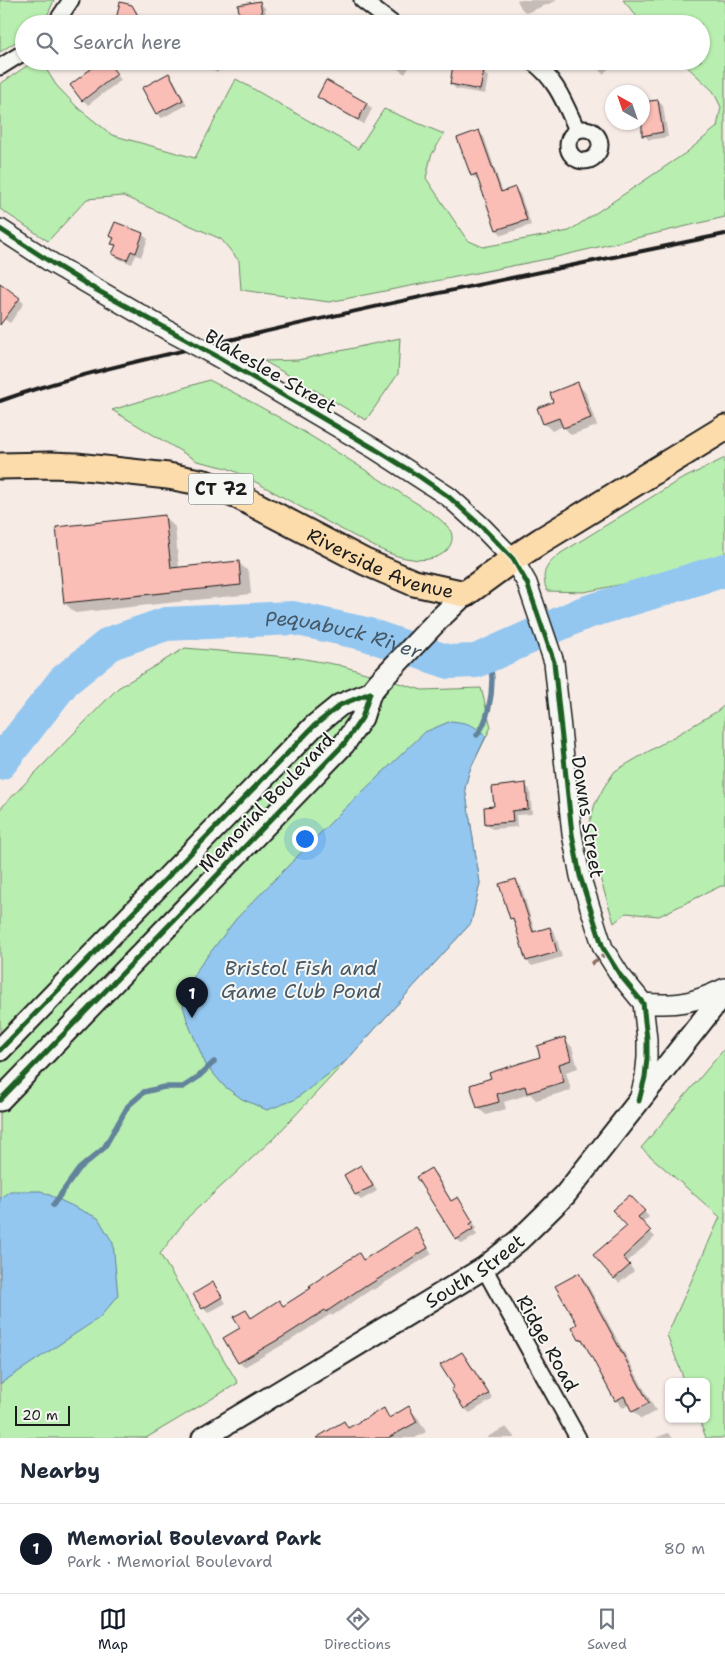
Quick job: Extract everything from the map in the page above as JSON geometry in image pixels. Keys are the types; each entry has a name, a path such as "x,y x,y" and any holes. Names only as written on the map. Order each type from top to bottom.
{"highway":[{"name":"Riverside Avenue","path":"0,466 76,466 168,476 205,483 238,496 365,562 406,580 465,594 513,559 725,428"}],"main road":[{"name":"Memorial Boulevard","path":"0,1050 314,726 340,705 374,688 465,594"},
{"name":"Memorial Boulevard","path":"0,1100 344,744 362,718 374,688"},
{"name":"South Street","path":"203,1438 484,1268 518,1240 565,1195 725,990"}],"street":[{"path":"61,15 71,0"},
{"path":"362,0 381,15"},
{"path":"0,68 15,58"},
{"path":"543,70 554,82 577,130"},
{"name":"Blakeslee Street","path":"0,229 52,263 169,331 218,357 420,477 449,497 513,559"},
{"name":"Downs Street","path":"513,559 527,583 554,662 572,834 580,876 603,948 620,975 643,1003"},
{"path":"639,1101 646,1077 647,1058 643,1003 673,1005 687,1003 725,990"},
{"name":"Ridge Road","path":"484,1268 578,1438"}],"green space":[{"path":"0,0 54,0 47,15 15,15 15,42 0,52"},
{"path":"623,0 725,0 725,217 552,258 329,302 241,290 239,261 221,239 123,196 87,199 48,241 0,209 0,84 21,70 47,70 56,85 78,108 112,135 195,158 236,79 358,149 384,109 444,134 431,156 426,178 467,240 483,247 569,231 687,152 717,127 721,107 713,91 691,70 710,70 710,15 636,15"},
{"path":"400,338 398,374 366,420 264,361 298,360"},
{"path":"209,380 307,434 428,510 450,530 452,538 449,548 440,555 426,559 416,560 390,554 243,475 227,468 197,461 112,410"},
{"path":"725,458 725,559 584,592 547,591 544,574 548,565 561,553 676,482"},
{"path":"185,648 299,658 339,665 422,690 481,688 491,727 469,772 465,788 480,883 471,923 275,1137 188,1217 160,1254 238,1383 146,1438 0,1438 0,809 118,688"},
{"path":"725,705 725,886 721,886 659,916 626,913 614,923 597,868 588,827 595,804 615,771"},
{"path":"725,1048 725,1438 706,1438 700,1423 710,1423 710,1378 683,1378 667,1335 720,1217 641,1148"}],"water":[{"name":"Bristol Fish and Game Club Pond","path":"451,721 470,725 486,736 469,772 465,788 480,883 471,923 346,1061 294,1100 267,1110 242,1099 224,1086 206,1065 188,1023 183,1006 196,971 236,919 338,815 425,732"},
{"path":"10,1191 41,1191 98,1218 113,1243 118,1296 99,1318 0,1384 0,1198"}],"building":[{"path":"260,1 262,15 239,15 238,5"},
{"path":"120,2 132,5 137,14 137,15 117,15"},
{"path":"89,70 114,70 117,74 82,101 70,85"},
{"path":"452,70 484,71 480,90 450,84"},
{"path":"169,73 183,100 156,114 142,88"},
{"path":"326,80 367,103 358,120 317,97"},
{"path":"658,100 663,132 642,136 642,130 650,130 650,101"},
{"path":"479,130 501,192 515,187 527,220 496,230 476,174 471,176 457,138"},
{"path":"115,222 143,233 136,253 131,251 127,260 112,254 116,245 111,244 114,238 109,236"},
{"path":"0,283 20,298 0,325"},
{"path":"578,382 591,418 563,428 559,418 543,424 537,408 553,402 550,393"},
{"path":"165,515 171,568 239,561 241,585 64,603 56,527"},
{"path":"526,783 528,809 512,811 513,822 485,824 484,807 494,806 492,787"},
{"path":"516,879 533,932 550,927 557,952 526,961 513,918 510,919 499,884"},
{"path":"565,1037 571,1060 559,1064 564,1082 527,1093 525,1086 497,1094 499,1102 477,1108 470,1085 491,1078 489,1073 540,1057 537,1046"},
{"path":"361,1165 373,1186 355,1195 344,1175"},
{"path":"431,1168 451,1201 458,1197 473,1222 470,1224 473,1229 456,1240 416,1177"},
{"path":"630,1195 645,1211 638,1217 651,1231 623,1257 630,1265 614,1279 593,1255 627,1226 612,1210"},
{"path":"416,1227 428,1248 366,1285 326,1312 325,1310 238,1363 223,1338 240,1328 233,1317 246,1310 251,1318 279,1300 283,1306 311,1288 309,1286 359,1253 363,1260"},
{"path":"579,1273 649,1403 632,1412 624,1396 615,1401 582,1339 579,1340 572,1327 577,1324 555,1286"},
{"path":"213,1282 222,1297 202,1309 193,1294"},
{"path":"462,1352 489,1394 464,1409 451,1389 454,1387 440,1365"},
{"path":"409,1406 417,1422 388,1438 316,1438 344,1421 348,1428 384,1408 389,1418"}],"waterway":[{"name":"Pequabuck River","path":"0,763 64,681 111,643 166,624 293,618 366,634 449,662 476,661 584,613 725,570"},
{"path":"477,735 487,716 491,693 492,676 487,656"},
{"path":"53,1205 79,1169 104,1148 128,1106 144,1092 164,1087 183,1087 197,1078 214,1062"}],"railway":[{"path":"0,401 58,382 116,367 295,325 725,234"}],"marked path":[{"path":"591,964 606,954"}],"cycle path":[{"path":"0,229 93,288 218,357 420,477 449,497 513,559 527,583 554,662 572,834 580,876 603,948 620,975 643,1003 647,1058 645,1077 639,1101"},
{"path":"0,1050 314,726 340,705 370,693"},
{"path":"0,1100 344,744 362,718 370,693"}],"place":[{"name":"Memorial Boulevard Park","path":"192,1018"}]}
